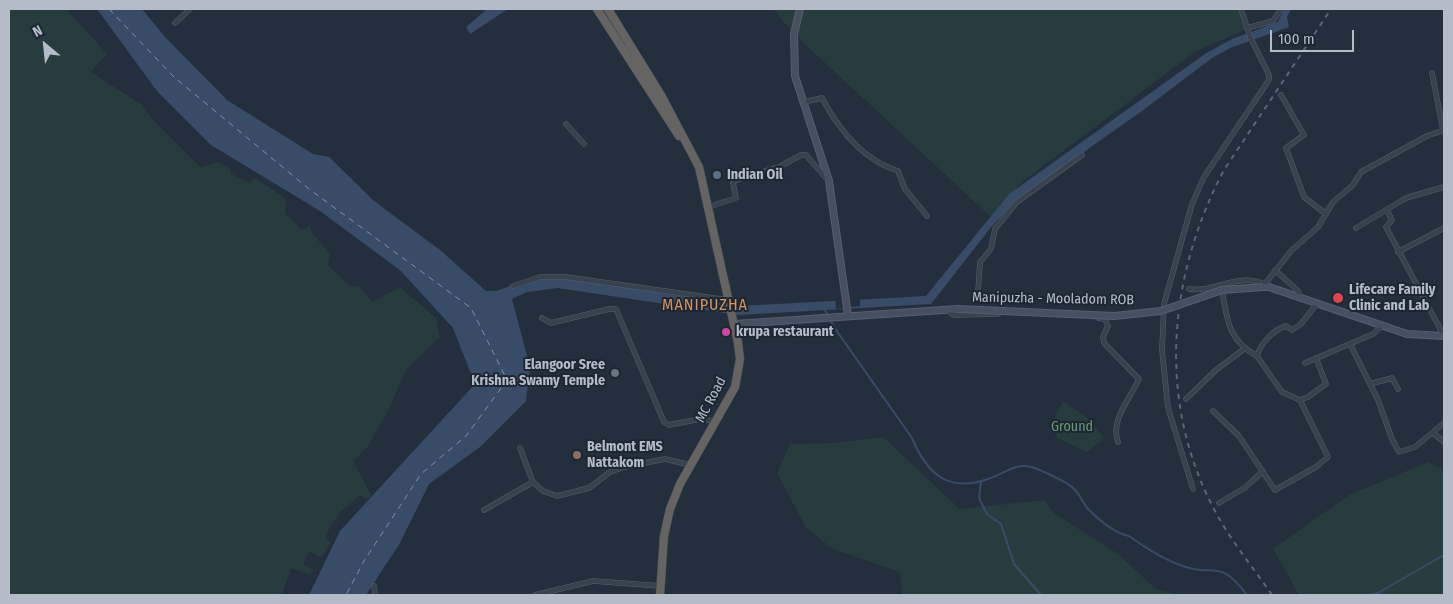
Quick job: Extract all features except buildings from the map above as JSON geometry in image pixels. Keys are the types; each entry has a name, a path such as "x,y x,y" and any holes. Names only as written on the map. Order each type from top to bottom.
{"highway":[{"name":"MC Road","path":"597,9 660,108 692,153"},
{"name":"MC Road","path":"608,9 661,95 702,176 738,344 738,373 732,394 690,465 674,497 665,527 660,595"}],"main road":[{"path":"800,9 794,34 795,76 829,181 848,315"},
{"path":"1266,286 1316,305 1407,334 1444,336"},
{"name":"Manipuzha - Mooladom ROB","path":"735,324 958,309 1114,316 1161,311 1222,290 1266,286"}],"street":[{"path":"175,23 190,9"},
{"path":"1193,489 1168,408 1162,350 1164,304 1192,204 1204,177 1230,134 1269,80 1269,75 1250,37 1240,9"},
{"path":"1247,29 1273,21 1281,9"},
{"path":"1189,289 1205,290 1236,280 1254,281 1266,286 1275,270 1292,251 1315,231 1335,200 1352,186 1361,172 1427,136 1444,130 1432,73"},
{"path":"1281,95 1304,135 1286,148 1303,195 1326,214"},
{"path":"804,102 822,98 830,113 847,135 872,160 880,166 898,171 905,189 928,216"},
{"path":"566,124 584,144"},
{"path":"708,207 736,198 733,183 736,180 779,167 803,154 829,181"},
{"path":"978,293 980,262 990,249 995,230 1017,202 1082,156"},
{"path":"1356,228 1412,196 1444,187"},
{"path":"1387,210 1392,220 1386,227 1444,336"},
{"path":"1398,252 1444,228"},
{"path":"1275,270 1298,291 1300,299"},
{"path":"513,286 540,277 566,277 729,304"},
{"path":"1213,411 1239,436 1274,490 1316,467 1328,457 1300,400 1282,392 1257,356 1244,349 1228,322 1222,290"},
{"path":"1257,356 1259,348 1279,328 1286,326 1292,330 1300,326 1316,305"},
{"path":"542,318 551,323 616,309 664,422 669,425 700,419 715,422"},
{"path":"947,310 953,315 995,314 1105,319 1108,329 1103,341 1139,379 1116,425 1118,442"},
{"path":"1305,363 1373,334 1382,326"},
{"path":"1350,344 1370,384 1399,452 1415,448 1444,423"},
{"path":"1186,399 1216,370 1244,349"},
{"path":"1300,400 1308,397 1326,384 1316,358"},
{"path":"1370,384 1392,378 1398,389"},
{"path":"1433,433 1444,442"},
{"path":"520,448 533,482 543,491 557,496 589,488 610,472 624,467 665,459 690,465"},
{"path":"1219,503 1246,487 1263,471"},
{"path":"484,510 533,482"},
{"path":"535,595 565,590 579,584 599,581 661,586"},
{"path":"374,586 375,595"}],"green space":[{"path":"9,9 66,9 107,54 91,72 142,105 155,122 200,167 219,162 231,169 230,173 249,183 255,178 285,198 286,214 302,230 310,226 312,233 330,254 328,265 349,285 361,287 372,302 400,287 436,318 440,337 406,370 388,411 368,446 353,461 372,496 367,499 360,495 339,513 325,536 330,543 321,558 310,551 303,564 314,570 310,575 291,568 282,595 9,595"},
{"path":"773,9 1238,9 1245,30 1196,51 1022,182 991,217 794,34"},
{"name":"Ground","path":"1063,401 1090,420 1104,438 1087,452 1057,438 1054,419"},
{"path":"883,437 960,509 1044,500 1054,513 1118,554 1157,590 1182,595 902,595 900,572 833,549 806,528 777,473 790,444 834,443"},
{"path":"1428,462 1444,470 1444,595 1299,595 1273,549 1349,495"}],"water":[{"path":"97,9 142,9 165,37 227,100 313,154 329,157 374,201 440,250 486,291 496,291 530,279 547,276 740,306 926,296 1009,194 1205,54 1232,39 1278,22 1284,9 1291,9 1287,17 1289,27 1230,48 1212,58 1142,111 1020,197 992,226 931,304 738,315 558,288 527,292 512,299 530,367 526,401 480,447 429,484 400,543 366,595 309,595 340,531 475,384 453,328 401,271 320,211 211,145 157,91"},
{"path":"487,9 508,9 470,34 466,27"}],"pier":[{"path":"860,297 860,306 836,309 835,300"}],"waterway":[{"path":"825,310 834,327 912,438 925,462 941,477 950,482 961,484 974,483 1020,466 1034,468 1072,487 1088,509 1112,529 1129,536 1160,556 1180,565 1191,569 1222,572 1237,583 1247,595"},
{"path":"981,481 979,498 987,514 1001,524 1014,564 1041,595"},
{"path":"1369,595 1378,593 1444,555"}],"ferry route":[{"path":"109,9 174,77 309,189 471,308 507,380 466,436 421,474 364,561 346,595"}],"railway":[{"path":"1272,595 1220,520 1199,478 1185,434 1178,389 1176,345 1180,300 1190,255 1205,212 1224,170 1331,9"}],"place":[{"name":"Indian Oil","path":"717,175"},
{"name":"Lifecare Family Clinic and Lab","path":"1338,298"},
{"name":"krupa restaurant","path":"726,332"},
{"name":"Elangoor Sree Krishna Swamy Temple","path":"615,373"},
{"name":"Belmont EMS Nattakom","path":"577,455"}],"district":[{"name":"MANIPUZHA","path":"705,306"}]}
